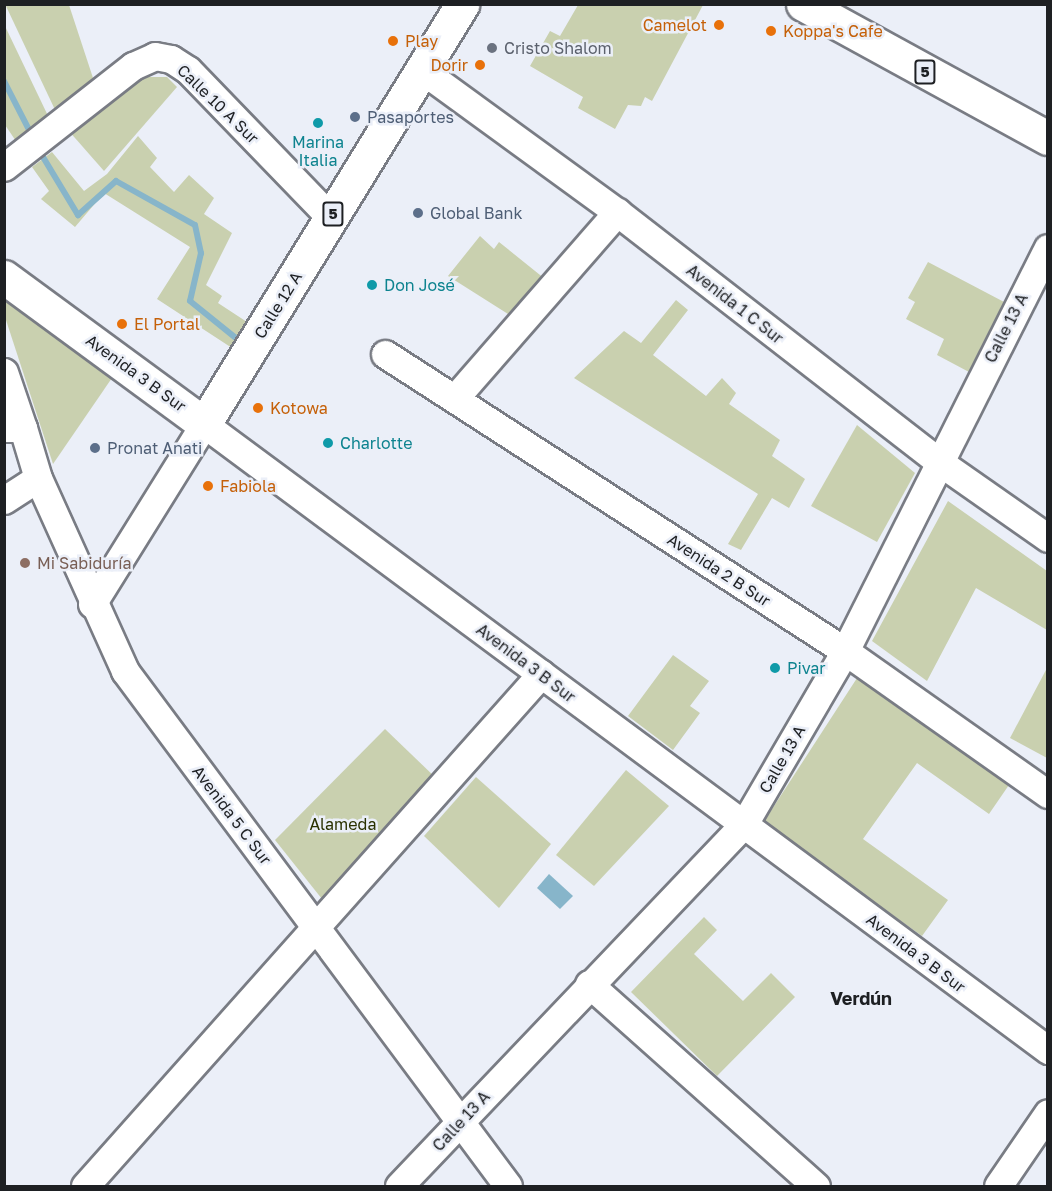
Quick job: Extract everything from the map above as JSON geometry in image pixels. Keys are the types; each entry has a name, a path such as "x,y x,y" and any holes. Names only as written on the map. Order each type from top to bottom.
{"main road":[{"name":"Calle 12 A","path":"204,424 462,4"},
{"name":"5","path":"803,4 1047,138"},
{"name":"5","path":"839,4 1047,117"},
{"name":"Avenida 3 B Sur","path":"4,277 204,424"},
{"path":"171,399 198,402 224,393"}],"street":[{"name":"Calle 10 A Sur","path":"4,167 133,66 155,56 171,59 188,70 331,218"},
{"name":"Avenida 1 C Sur","path":"422,70 617,212 938,461 1047,538"},
{"path":"455,398 617,212"},
{"name":"Calle 13 A","path":"399,1186 589,984 715,858 744,824 845,651 938,461 1047,248"},
{"name":"Avenida 2 B Sur","path":"385,354 845,651 1047,794"},
{"name":"Avenida 5 C Sur","path":"4,372 14,428 92,604 125,671 462,1120 508,1186"},
{"name":"Calle 12 A","path":"92,604 204,424"},
{"name":"Avenida 3 B Sur","path":"204,424 1047,1050"},
{"path":"4,500 38,478"},
{"path":"85,1186 541,674"},
{"path":"589,984 816,1186"},
{"path":"999,1186 1047,1113"}],"green space":[{"path":"5,4 69,5 95,84 57,114"},
{"path":"578,5 703,5 652,101 645,97 641,106 628,105 615,129 578,108 583,97 530,66 550,31 560,36"},
{"path":"4,24 50,120 18,144 5,125"},
{"path":"148,77 167,77 177,87 104,171 68,130 120,89"},
{"path":"138,136 157,158 150,167 174,192 189,175 214,198 204,214 232,233 206,285 222,296 218,303 247,322 232,348 157,299 190,247 104,193 75,227 41,199 49,191 32,167 52,152 84,191 107,174"},
{"path":"480,236 494,249 499,242 545,279 511,316 448,276"},
{"path":"928,262 1006,303 969,372 937,355 944,339 906,319 915,302 908,298"},
{"path":"4,295 114,375 53,464 5,317"},
{"path":"676,300 688,310 653,355 706,396 722,378 736,393 729,404 780,440 772,456 805,479 789,508 772,498 741,550 728,544 758,494 574,378 624,331 641,343"},
{"path":"857,425 915,473 877,542 811,506"},
{"path":"948,501 1047,571 1047,630 976,588 927,681 872,641"},
{"path":"673,655 709,681 690,706 700,713 673,750 628,716"},
{"path":"1047,668 1047,758 1010,738"},
{"path":"859,675 1011,782 989,814 917,763 863,839 948,900 922,936 763,823"},
{"name":"Alameda","path":"385,729 437,779 322,899 275,840"},
{"path":"626,770 669,806 594,886 556,855"},
{"path":"476,777 551,844 499,908 424,836"},
{"path":"704,917 717,930 694,954 743,1001 771,973 795,997 717,1076 631,992"}],"water":[{"path":"549,874 573,896 560,909 537,888"}],"waterway":[{"path":"4,81 28,128"},
{"path":"43,157 78,215 116,181 195,225 201,253 190,301 242,343"}],"place":[{"name":"Camelot","path":"719,25"},
{"name":"Koppa's Cafe","path":"771,31"},
{"name":"Play","path":"393,41"},
{"name":"Cristo Shalom","path":"492,48"},
{"name":"Dorir","path":"480,65"},
{"name":"Pasaportes","path":"355,117"},
{"name":"Marina Italia","path":"318,123"},
{"name":"Global Bank","path":"418,213"},
{"name":"Don José","path":"372,285"},
{"name":"El Portal","path":"122,324"},
{"name":"Kotowa","path":"258,408"},
{"name":"Charlotte","path":"328,443"},
{"name":"Pronat Anati","path":"95,448"},
{"name":"Fabiola","path":"208,486"},
{"name":"Mi Sabiduría","path":"25,563"},
{"name":"Pivar","path":"775,668"}],"district":[{"name":"Verdún","path":"861,998"}]}
